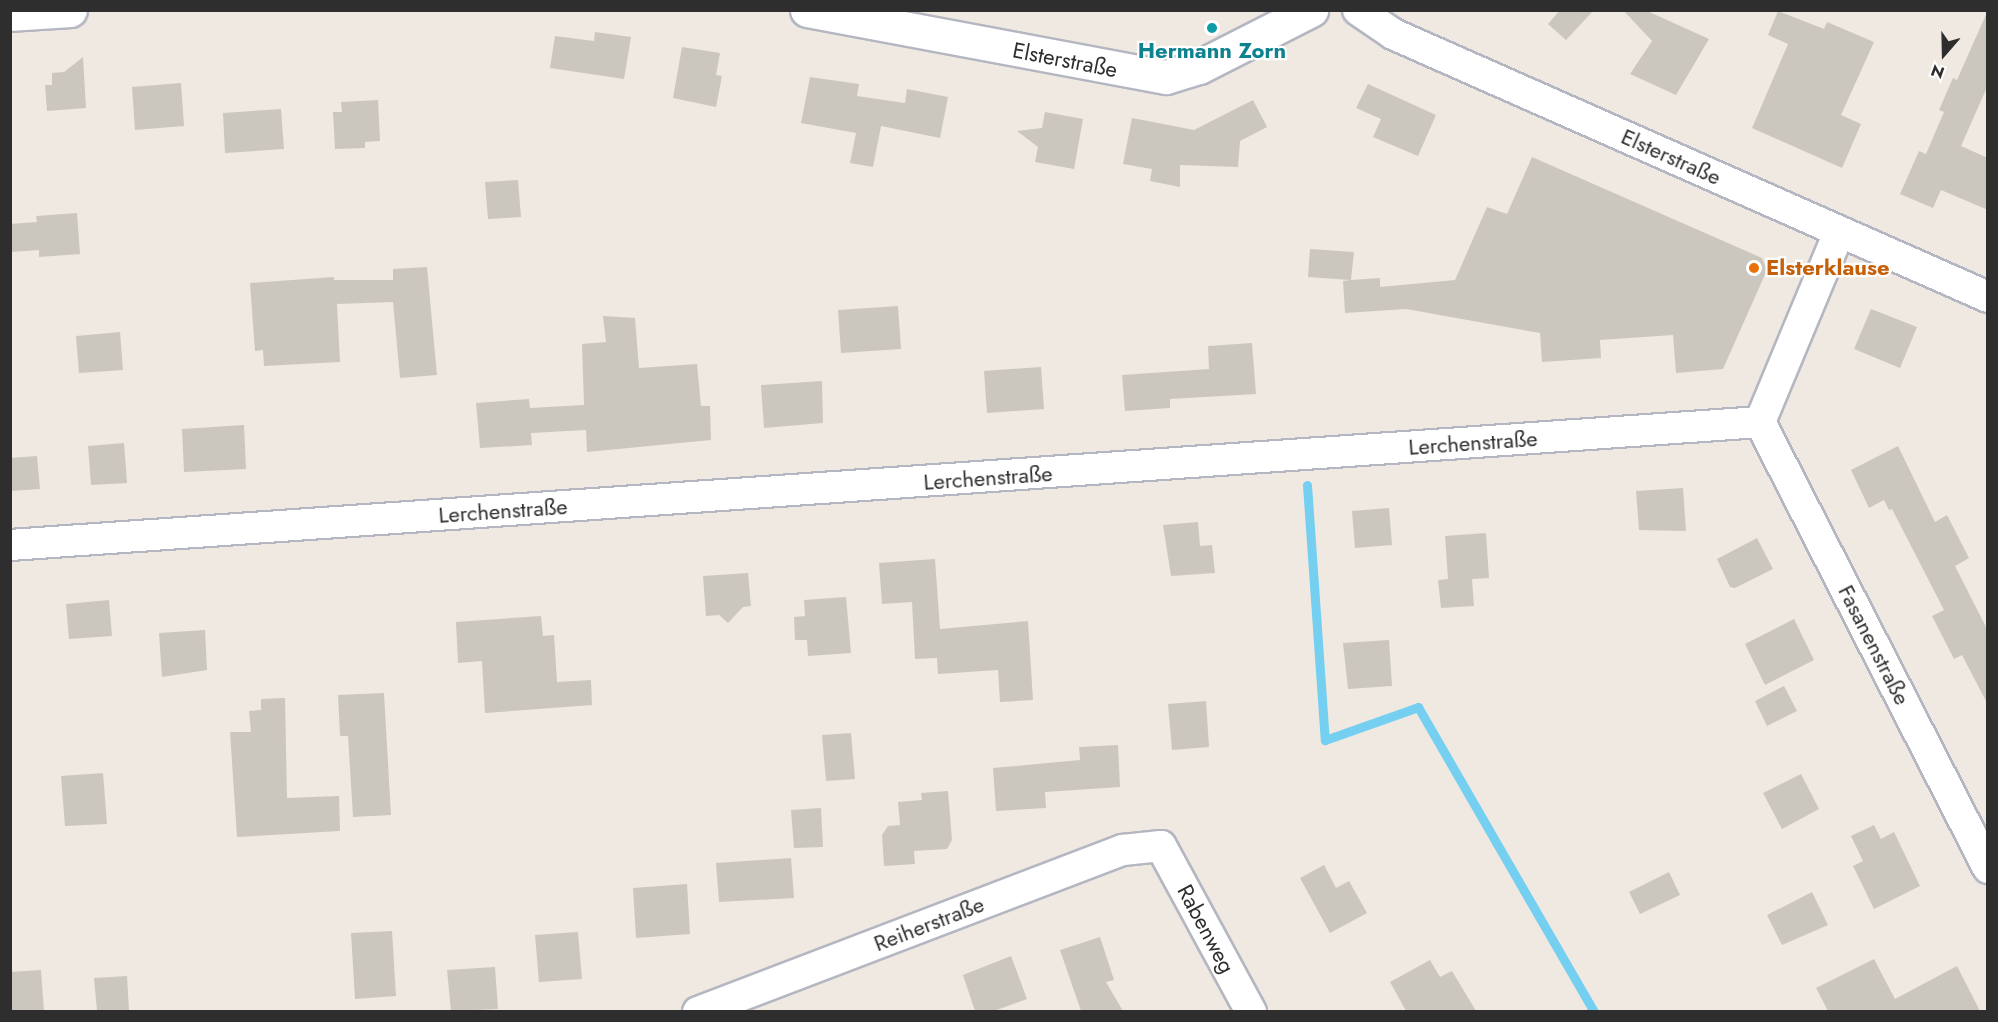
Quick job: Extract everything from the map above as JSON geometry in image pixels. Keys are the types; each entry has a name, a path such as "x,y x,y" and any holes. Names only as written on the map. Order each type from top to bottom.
{"street":[{"path":"10,14 70,10"},
{"name":"Elsterstraße","path":"807,10 1166,77 1199,67 1311,10"},
{"name":"Elsterstraße","path":"1358,10 1393,34 1988,297"},
{"path":"1760,422 1839,232"},
{"name":"Lerchenstraße","path":"10,545 1760,422"},
{"name":"Fasanenstraße","path":"1760,422 1988,868"},
{"name":"Reiherstraße","path":"698,1011 1122,850 1161,846"},
{"name":"Rabenweg","path":"1161,846 1251,1011"}],"building":[{"path":"1560,10 1594,10 1566,40 1548,24"},
{"path":"1623,10 1645,10 1709,39 1676,95 1630,74 1652,41"},
{"path":"1988,10 1988,85 1961,146 1988,158 1988,210 1941,190 1933,208 1900,194 1919,151 1926,154 1944,112 1939,110 1953,78 1957,80"},
{"path":"1778,11 1824,29 1827,22 1874,42 1841,115 1861,124 1842,168 1752,128 1788,44 1768,35"},
{"path":"595,32 631,37 624,79 550,68 555,36 594,41"},
{"path":"682,47 720,53 716,75 722,76 716,107 673,98"},
{"path":"83,57 86,108 47,111 45,85 52,85 52,73 64,72"},
{"path":"810,77 859,84 857,96 905,103 907,89 948,97 940,138 881,126 873,167 850,163 856,133 801,123"},
{"path":"181,83 184,126 135,130 132,87"},
{"path":"1368,84 1436,115 1418,156 1373,137 1381,119 1356,108"},
{"path":"378,100 380,141 365,142 365,148 335,149 333,112 342,112 341,102"},
{"path":"1253,100 1267,127 1240,141 1238,167 1180,165 1180,187 1150,181 1152,169 1123,164 1132,118 1194,130"},
{"path":"281,109 284,149 225,153 223,113"},
{"path":"1045,112 1083,119 1074,169 1035,162 1038,147 1017,131 1042,128"},
{"path":"1532,157 1762,258 1767,270 1723,369 1676,373 1673,335 1600,340 1601,358 1542,362 1540,333 1406,309 1345,313 1343,281 1350,280 1308,277 1310,249 1354,252 1351,280 1380,278 1380,287 1455,280 1487,207 1507,214"},
{"path":"518,180 521,217 488,219 485,182"},
{"path":"77,213 80,254 39,257 39,250 10,252 10,224 37,222 36,216"},
{"path":"427,267 437,375 400,378 393,302 337,304 340,362 264,366 263,350 255,351 250,283 334,277 334,280 393,280 393,269"},
{"path":"898,306 901,349 841,353 838,310"},
{"path":"1871,309 1917,327 1900,368 1854,349"},
{"path":"603,316 635,318 639,368 697,364 701,406 710,406 711,440 587,452 586,430 531,433 532,445 480,448 476,403 529,399 530,408 584,405 582,344 606,342"},
{"path":"120,332 123,370 79,373 76,336"},
{"path":"1252,343 1256,394 1170,399 1170,408 1125,411 1122,375 1209,369 1208,346"},
{"path":"1041,367 1044,409 987,413 984,371"},
{"path":"822,381 823,423 764,428 761,385"},
{"path":"244,425 246,469 184,472 182,429"},
{"path":"124,443 127,483 91,485 88,446"},
{"path":"1898,446 1935,522 1947,515 1969,558 1955,566 1988,631 1988,705 1962,655 1954,659 1932,616 1944,610 1892,509 1889,510 1884,500 1869,508 1851,470"},
{"path":"37,456 40,489 10,491 10,458"},
{"path":"1683,488 1686,531 1639,530 1636,491"},
{"path":"1389,508 1392,545 1355,548 1352,511"},
{"path":"1198,522 1200,546 1212,545 1215,573 1171,576 1163,525"},
{"path":"1486,533 1489,578 1472,579 1474,606 1441,608 1438,580 1448,579 1445,536"},
{"path":"1757,538 1773,569 1735,588 1730,587 1717,559"},
{"path":"935,559 940,629 1028,621 1033,700 1000,702 998,670 938,674 937,658 915,659 912,602 882,604 879,563"},
{"path":"748,573 751,606 743,607 728,623 719,615 706,616 703,576"},
{"path":"846,597 851,653 808,656 807,640 795,640 794,617 805,616 804,600"},
{"path":"109,600 112,636 69,639 66,604"},
{"path":"541,616 543,636 554,635 557,682 591,680 592,705 485,713 482,661 458,663 456,622"},
{"path":"1794,619 1814,660 1765,685 1745,644"},
{"path":"205,630 207,670 162,677 159,633"},
{"path":"1389,640 1392,686 1348,689 1343,643"},
{"path":"1784,686 1797,711 1767,726 1755,701"},
{"path":"384,693 391,815 353,817 348,736 340,736 338,695"},
{"path":"285,698 287,798 339,796 340,831 237,837 230,732 251,732 249,711 261,710 261,699"},
{"path":"1206,701 1209,747 1172,750 1168,704"},
{"path":"851,733 855,779 826,781 822,735"},
{"path":"1118,745 1120,787 1045,792 1046,808 996,811 993,768 1080,760 1079,747"},
{"path":"103,773 107,824 65,826 61,776"},
{"path":"1801,774 1819,809 1782,829 1763,793"},
{"path":"948,791 952,840 947,849 914,851 915,864 884,866 882,835 888,826 900,825 898,802 922,800 921,793"},
{"path":"821,808 823,847 794,848 791,810"},
{"path":"1874,825 1881,839 1894,832 1920,886 1874,909 1853,866 1863,861 1851,836"},
{"path":"791,858 794,898 719,902 716,863"},
{"path":"1324,865 1336,888 1349,881 1367,913 1330,933 1300,878"},
{"path":"1669,872 1680,895 1640,914 1629,892"},
{"path":"687,884 690,934 636,938 633,888"},
{"path":"1812,892 1828,925 1782,945 1767,915"},
{"path":"392,931 396,996 355,999 351,933"},
{"path":"578,932 582,979 539,982 535,935"},
{"path":"1100,937 1114,980 1106,982 1123,1011 1081,1011 1060,950"},
{"path":"1011,956 1027,999 994,1011 975,1011 963,975"},
{"path":"1874,959 1895,999 1957,966 1980,1011 1828,1011 1816,988"},
{"path":"1430,960 1440,977 1452,971 1476,1011 1406,1011 1390,982"},
{"path":"495,967 498,1009 451,1011 447,970"},
{"path":"41,970 44,1011 10,1011 10,972"},
{"path":"127,976 129,1011 97,1011 94,978"}],"waterway":[{"path":"1307,485 1325,740 1418,707 1594,1012"}],"place":[{"name":"Hermann Zorn","path":"1212,28"},
{"name":"Elsterklause","path":"1754,268"}]}
